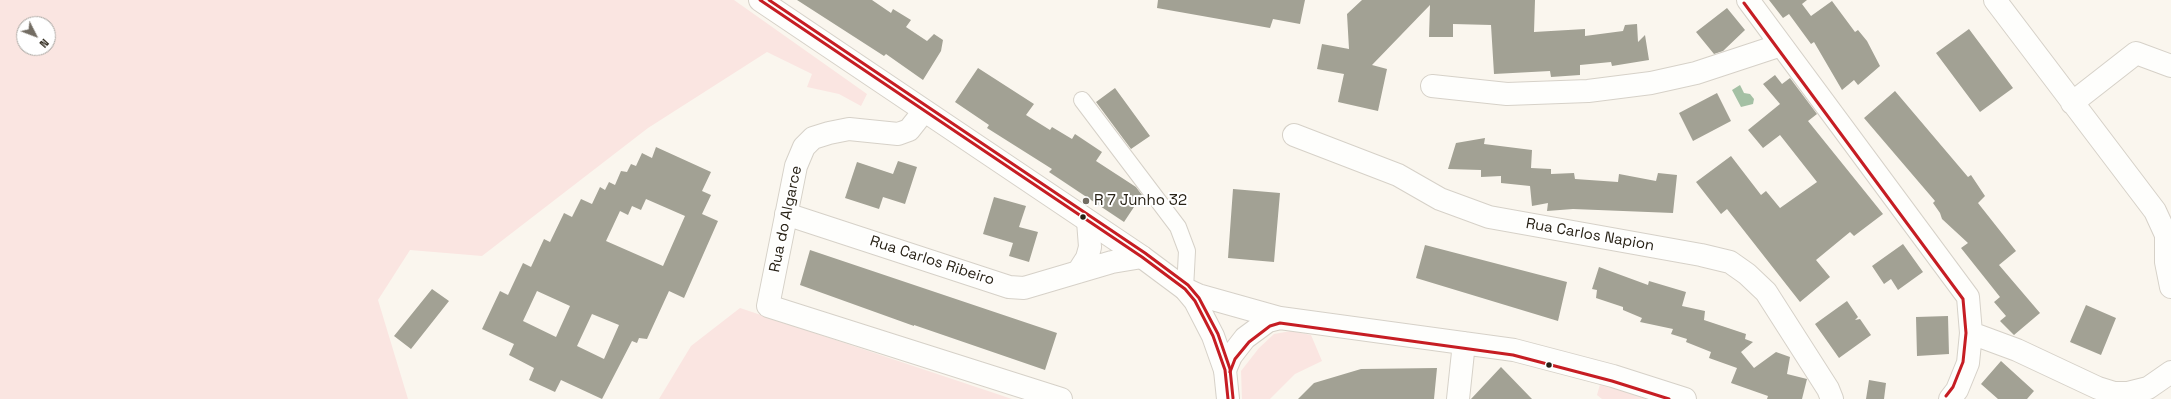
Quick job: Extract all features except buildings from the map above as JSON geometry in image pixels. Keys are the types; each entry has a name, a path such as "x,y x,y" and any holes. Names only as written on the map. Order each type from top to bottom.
{"street":[{"path":"760,0 1088,220 1185,289 1205,297 1280,318 1514,350 1613,376 1685,399"},
{"path":"1748,0 1968,297 1971,333 1968,363 1957,390 1950,399"},
{"path":"1995,0 2155,211 2168,236 2166,262 2171,287"},
{"path":"1432,86 1507,94 1588,91 1651,83 1696,73 1781,45"},
{"path":"2072,103 2136,53 2171,66"},
{"path":"1082,100 1178,227 1188,251 1185,289 1195,302 1213,336 1225,370 1228,399"},
{"name":"Rua do Algarce","path":"924,111 909,130 898,134 849,129 813,138 804,147 796,166 768,306 1061,399"},
{"name":"Rua Carlos Napion","path":"1294,135 1398,175 1440,199 1489,217 1701,255 1730,262 1747,274 1766,292 1828,389 1832,399"},
{"name":"Rua Carlos Ribeiro","path":"786,214 1009,287 1024,288 1127,258 1142,257"},
{"path":"1078,272 1087,258 1090,247 1088,220"},
{"path":"1225,370 1231,356 1245,338 1268,321 1280,318"},
{"path":"1971,333 2017,350 2098,388 2114,393 2128,394 2148,388 2171,372"},
{"path":"1458,399 1464,343"}],"shaded area":[{"path":"0,0 734,0 867,94 861,106 839,94 807,87 812,74 767,52 648,128 482,256 410,250 378,300 408,399 0,399"},
{"path":"1740,85 1744,93 1750,94 1754,99 1753,104 1741,107 1732,90"},
{"path":"740,308 1012,399 659,399 691,346"},
{"path":"1291,331 1311,335 1322,361 1295,374 1270,399 1242,399 1241,371 1259,348 1274,334"},
{"path":"1601,381 1646,399 1602,399 1597,395"}],"transit line":[{"path":"760,0 1142,257 1185,289 1195,301 1213,336 1225,370 1228,399"},
{"path":"769,0 1145,253 1188,285 1199,298 1218,334 1230,369 1233,398"},
{"path":"1744,3 1963,299 1966,333 1963,362 1953,387 1946,396"},
{"path":"1230,372 1235,359 1249,342 1270,326 1280,323 1513,355 1612,381 1669,399"}],"place":[{"name":"R 7 Junho 32","path":"1086,201"}]}
